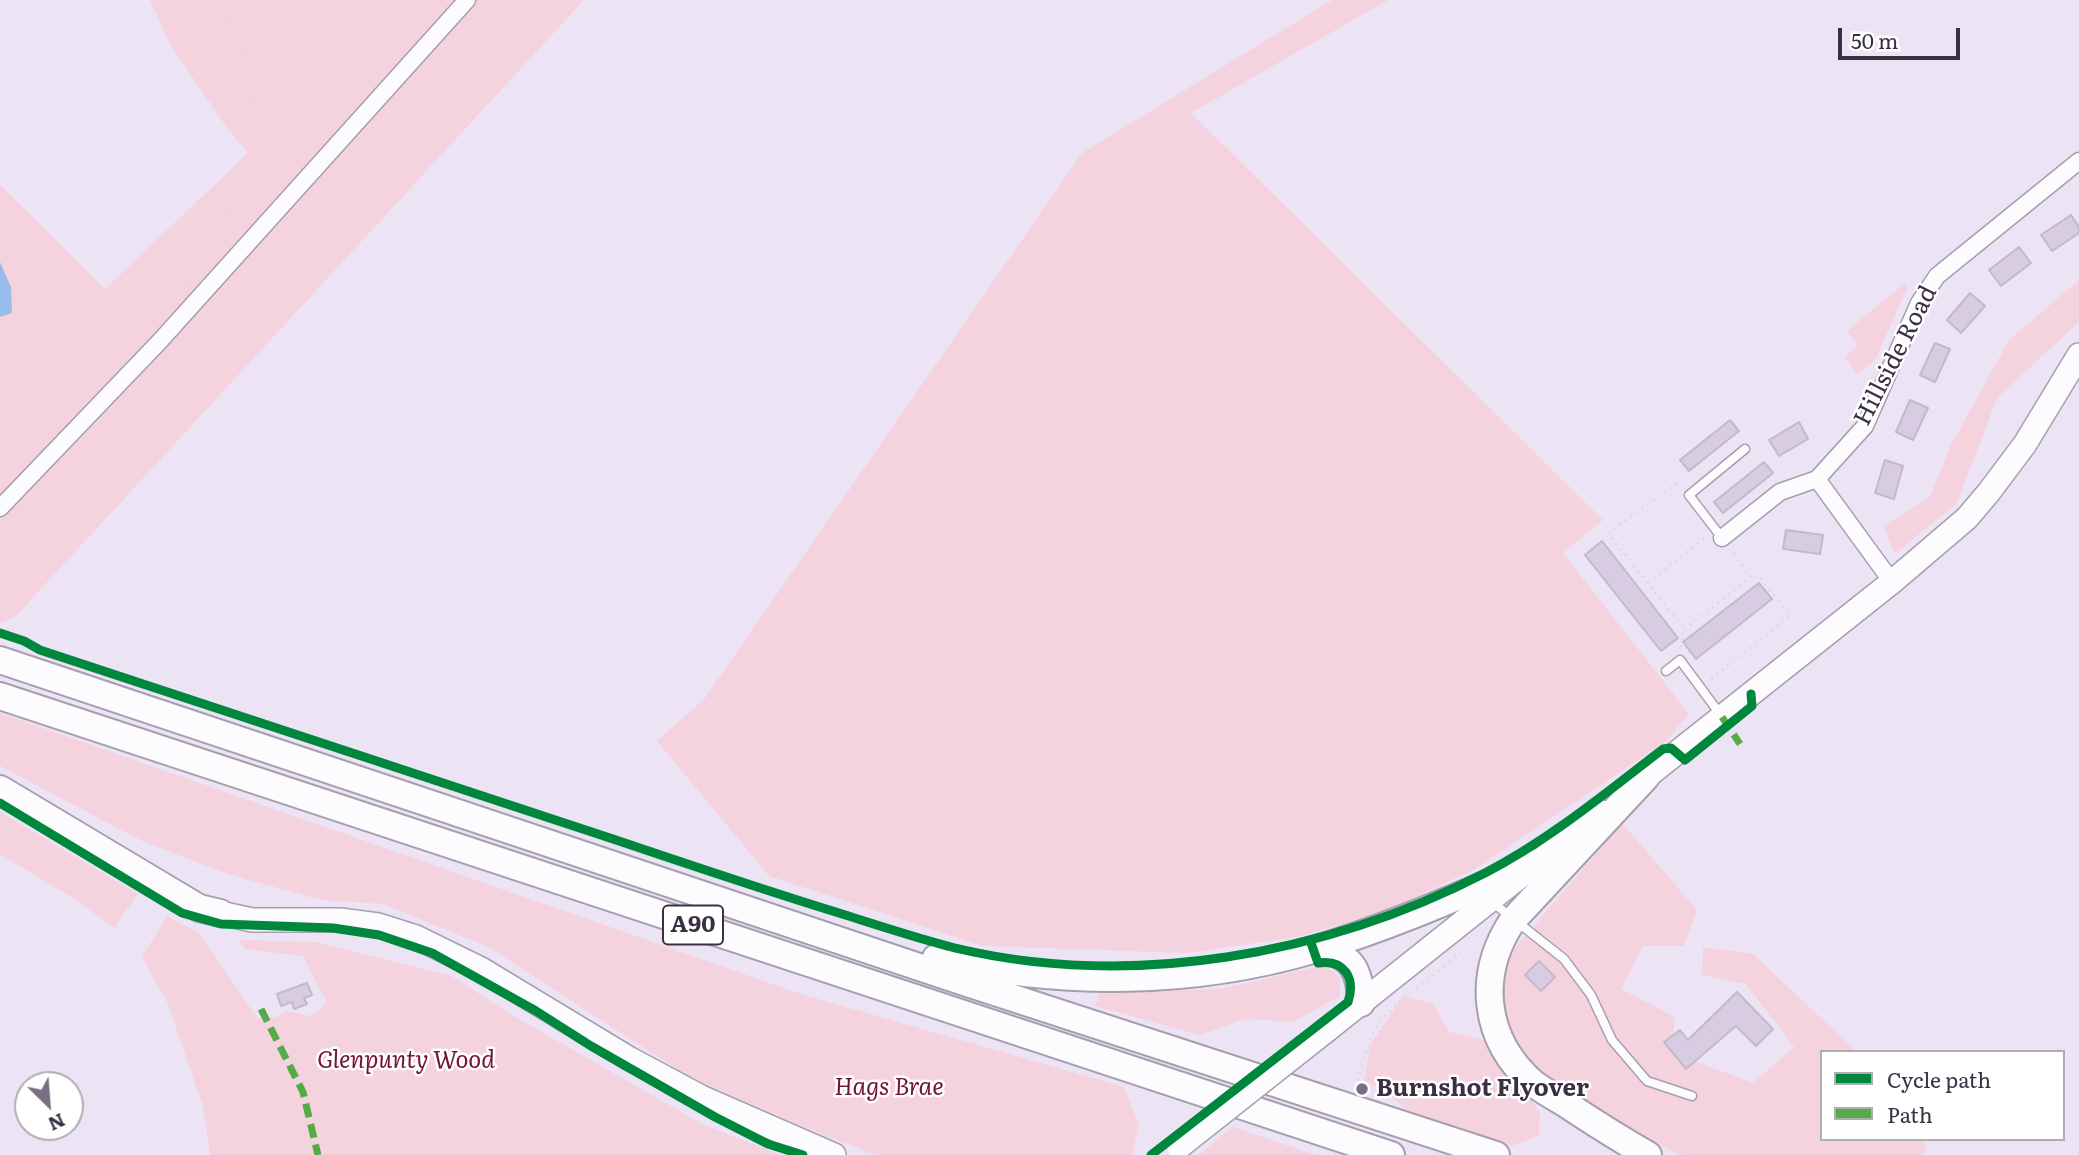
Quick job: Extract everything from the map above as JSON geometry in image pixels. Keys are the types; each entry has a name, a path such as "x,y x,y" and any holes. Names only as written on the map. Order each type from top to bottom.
{"main road":[{"name":"A90","path":"0,660 977,987 1496,1155"},
{"name":"A90","path":"0,696 1391,1155"},
{"path":"1646,777 1513,920 1500,940 1493,959 1490,1008 1499,1038 1514,1062 1534,1084 1648,1155"},
{"path":"0,789 199,908 220,913"},
{"path":"815,931 964,964 1044,975 1107,980 1164,977 1223,970 1318,948 1483,894 1539,862"},
{"path":"1318,948 1336,952 1354,968 1361,985 1361,1003"}],"street":[{"path":"0,508 160,341 467,0"},
{"name":"Hillside Road","path":"1722,538 1780,492 1817,479 1865,426 1919,303 1937,276 2079,161"},
{"path":"1539,862 1892,582 1967,518 2025,444 2079,355"},
{"path":"1817,479 1892,582"},
{"path":"1174,1151 1361,1003 1483,894"},
{"path":"220,913 252,920 340,920 378,925 416,937 481,969 630,1059 689,1091 824,1153"}],"lane":[{"path":"1722,538 1689,495 1745,449"},
{"path":"1667,671 1680,660 1722,717"},
{"path":"1483,894 1564,959 1591,995 1612,1040 1647,1081 1692,1096"}],"path":[{"path":"183,292 200,254 268,157 239,39 216,0"},
{"path":"1684,629 1608,533 1686,477"},
{"path":"1648,583 1707,536 1722,538 1751,577"},
{"path":"1680,660 1684,629 1751,577 1759,576 1790,615 1700,688"},
{"path":"1354,1090 1370,1038 1382,1021 1401,1000 1446,967 1467,944"}],"green space":[{"path":"150,0 584,0 15,617 0,623 0,185 105,289 248,153 227,128 171,46"},
{"path":"1332,0 1388,0 1191,113 1603,520 1563,553 1689,714 1666,741 1475,869 1390,909 1302,936 1188,953 983,946 769,876 657,741 705,698 1082,153"},
{"path":"2079,280 2079,322 1997,398 1957,503 1895,554 1883,526 1930,497 1950,447 2009,340"},
{"path":"1905,283 1908,287 1875,360 1857,374 1845,357 1858,345 1847,331"},
{"name":"Hags Brae","path":"0,713 801,994 1124,1087 1139,1125 1132,1155 876,1155 809,1129 689,1077 490,948 383,904 321,900 228,874 142,841 0,766"},
{"path":"0,812 138,894 114,928 73,898 0,854"},
{"path":"1622,823 1697,910 1684,946 1643,946 1621,989 1675,1017 1670,1052 1753,1083 1794,1047 1746,984 1702,975 1703,947 1753,954 1855,1050 1820,1050 1820,1141 1923,1141 1927,1150 1922,1155 1682,1155 1605,1120 1532,1073 1507,1037 1497,995 1504,961"},
{"name":"Glenpunty Wood","path":"167,916 199,933 258,1019 277,1017 285,1011 311,1016 327,1003 303,956 245,949 239,940 315,942 452,976 507,1012 702,1124 781,1155 210,1155 203,1106 168,1004 142,957"},
{"path":"1325,965 1340,977 1340,996 1294,1022 1245,1019 1200,1035 1095,1006 1100,992 1221,989"},
{"path":"1403,996 1433,1003 1449,1032 1484,1040 1540,1112 1539,1135 1512,1146 1416,1118 1385,1091 1364,1081 1370,1045"},
{"path":"1233,1127 1315,1155 1198,1155"}],"water":[{"path":"0,262 11,287 12,313 0,317"}],"building":[{"path":"2071,215 2079,227 2079,233 2052,251 2041,235"},
{"path":"2019,247 2031,263 2001,286 1989,270"},
{"path":"1970,293 1985,306 1961,333 1947,320"},
{"path":"1935,343 1950,349 1935,382 1920,375"},
{"path":"1910,400 1928,408 1913,440 1896,432"},
{"path":"1730,420 1739,431 1689,471 1680,460"},
{"path":"1799,422 1808,439 1779,456 1769,440"},
{"path":"1885,460 1903,466 1894,499 1875,493"},
{"path":"1764,462 1773,473 1723,513 1714,502"},
{"path":"1786,530 1823,535 1820,554 1783,549"},
{"path":"1602,541 1678,638 1661,651 1585,555"},
{"path":"1759,583 1772,599 1696,659 1683,642"},
{"path":"1539,961 1555,977 1541,991 1525,975"},
{"path":"307,983 312,995 304,998 307,1004 294,1009 292,1002 281,1006 277,994"},
{"path":"1737,992 1773,1029 1756,1046 1736,1026 1686,1069 1664,1042 1680,1030 1688,1040"}],"marked path":[{"path":"1722,717 1740,744"},
{"path":"261,1009 303,1092 318,1155"}],"cycle path":[{"path":"0,633 40,650 911,936 955,948 1022,960 1090,966 1159,964 1227,957 1294,944 1360,925 1424,901 1485,873 1532,846 1663,749 1671,748 1685,760 1752,706 1751,694"},
{"path":"0,803 182,913 221,924 333,928 379,935 432,953 715,1117 768,1144 803,1155"},
{"path":"1151,1155 1348,1002 1350,985 1346,972 1335,964 1318,963 1310,940"}],"place":[{"name":"Burnshot Flyover","path":"1362,1089"}]}
